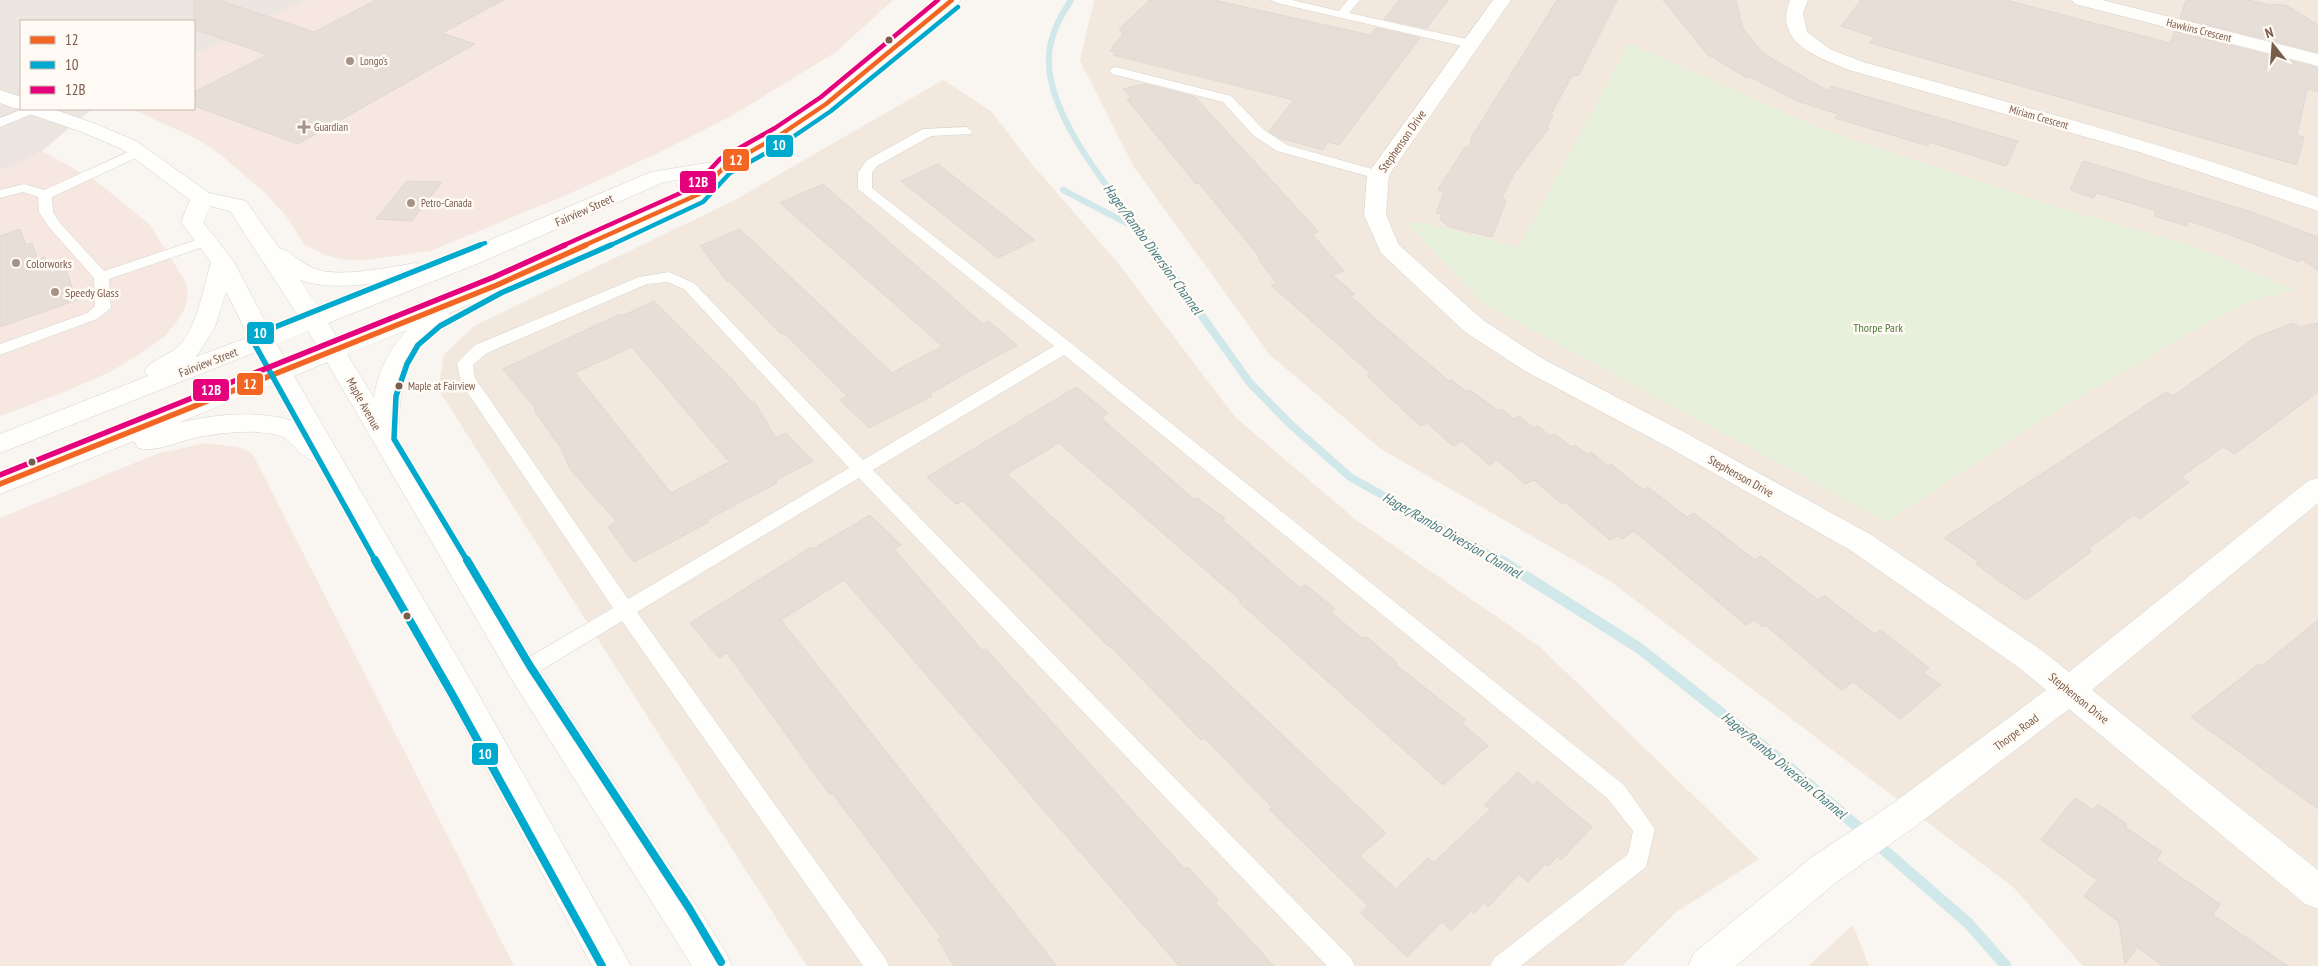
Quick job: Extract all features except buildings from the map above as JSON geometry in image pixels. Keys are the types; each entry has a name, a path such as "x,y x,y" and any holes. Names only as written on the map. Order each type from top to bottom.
{"main road":[{"name":"Fairview Street","path":"0,484 497,285 602,240 699,194 725,166 780,135 826,104 952,0"},
{"name":"Stephenson Drive","path":"1502,0 1378,175 1375,215 1389,248 1474,326 1534,365 1860,542 2029,658 2318,892"},
{"name":"Miriam Crescent","path":"1799,0 1794,13 1798,34 1823,53 1856,66 2076,128 2257,182 2318,204"},
{"name":"Hawkins Crescent","path":"2081,0 2318,60"},
{"path":"0,96 20,104"},
{"name":"Maple Avenue","path":"37,110 89,128 129,145 202,198 238,206 334,351 385,441 523,672 682,913 713,966"},
{"name":"Fairview Street","path":"8,441 471,258 659,177 725,166"},
{"path":"202,198 192,222 223,262 279,372 460,690 612,966"},
{"path":"266,246 294,268 315,277 341,278 401,272 471,258"},
{"path":"8,441 146,377 181,357 192,346 210,307 223,262"},
{"path":"385,441 387,394 399,360 411,339 435,319 497,285"},
{"path":"0,494 167,434 212,425 249,423 290,429 331,466"},
{"name":"Thorpe Road","path":"1707,966 1825,869 1904,815 2068,690 2318,488"}],"lane":[{"path":"1277,0 1471,44"},
{"path":"1342,14 1354,0"},
{"path":"1116,71 1227,99 1259,133 1282,148 1378,175"},
{"path":"0,124 32,110"},
{"path":"966,131 928,132 872,163 865,173 865,189 1065,347 1616,792 1644,829 1638,860 1502,966"},
{"path":"0,194 24,188 45,195 137,152"},
{"path":"0,350 92,316 103,308 101,277 55,226 46,212 45,195"},
{"path":"101,277 207,241"},
{"path":"877,966 624,609 467,380 465,363 481,350 644,280 669,277 690,286 861,469 1343,966"},
{"path":"523,672 624,609 1065,347"}],"shaded area":[{"path":"0,0 308,0 195,55 195,20 20,20 20,110 91,110 42,151 0,171"},
{"path":"308,0 893,0 836,52 733,115 658,153 562,197 430,251 366,260 347,260 328,256 305,245 286,216 265,193 221,155 199,140 134,110 195,110 195,55"},
{"path":"1094,0 2318,0 2318,966 2083,966 2014,888 1610,581 1381,449 1270,355 1134,167 1080,61"},
{"path":"943,80 991,111 1030,162 1118,263 1235,417 1355,519 1539,646 1759,859 1675,913 1622,966 807,966 438,389 444,355 474,326 733,201"},
{"path":"42,151 96,181 149,224 186,282 188,293 185,308 176,323 164,337 138,355 110,372 62,393 0,416 0,171"},
{"path":"205,443 238,447 252,453 514,966 0,966 0,518 159,453"},
{"path":"1853,925 1869,966 1808,966"}],"green space":[{"name":"Thorpe Park","path":"1629,43 1797,118 1855,141 2077,213 2194,246 2294,290 2249,302 2202,326 2043,419 1887,522 1484,304 1408,224 1420,222 1519,247"}],"waterway":[{"name":"Hager/Rambo Diversion Channel","path":"1071,0 1056,26 1049,56 1051,80 1058,105 1086,156 1152,246"},
{"path":"1063,190 1136,228"},
{"name":"Hager/Rambo Diversion Channel","path":"1151,245 1250,383 1290,424 1350,477 1502,562"},
{"name":"Hager/Rambo Diversion Channel","path":"1500,560 1639,648 1783,762 1968,923 2006,966"}],"transit line":[{"name":"12B","path":"0,475 494,277 694,187 720,159 775,128 821,97 938,0"},
{"name":"12","path":"0,484 497,285 699,194 725,166 780,135 826,104 952,0"},
{"name":"10","path":"721,962 689,908 530,666 394,439 396,396 407,364 418,345 440,326 501,293 605,248 703,202 730,173 784,143 831,111 958,7"},
{"name":"10","path":"485,243 260,333 255,337 254,343 323,470 452,694 602,966"}],"place":[{"name":"Longo's","path":"350,61"},
{"name":"Guardian","path":"304,127"},
{"name":"Petro-Canada","path":"411,203"},
{"name":"Colorworks","path":"16,263"},
{"name":"Speedy Glass","path":"55,292"},
{"name":"Maple at Fairview","path":"399,386"}]}
